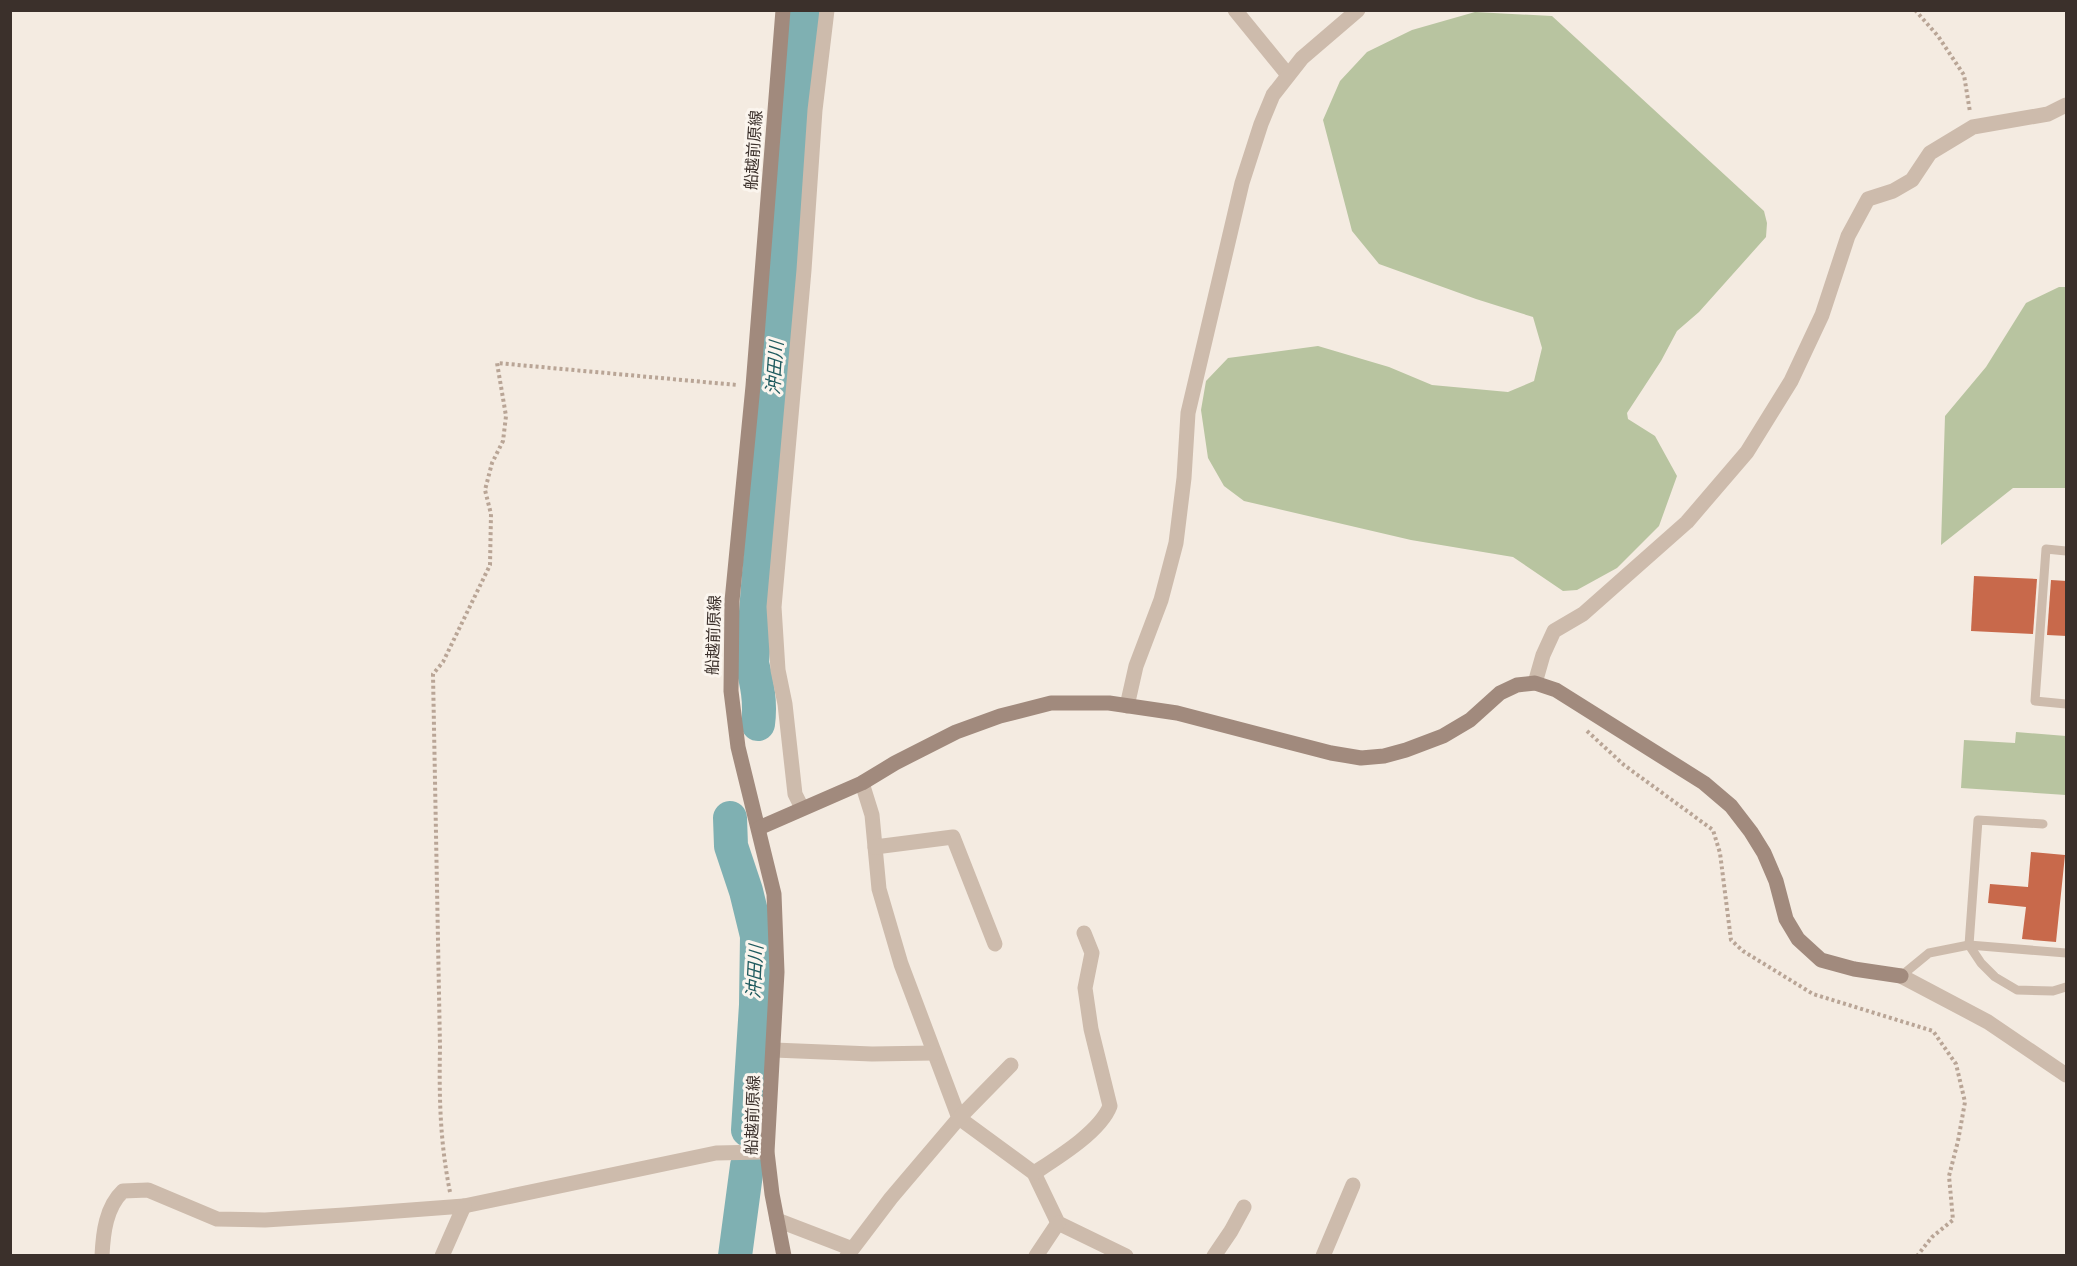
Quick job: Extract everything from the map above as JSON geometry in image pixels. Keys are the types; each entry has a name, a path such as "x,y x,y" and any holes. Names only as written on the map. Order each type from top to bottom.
{"street":[{"name":"船越前原線","path":"783,10 753,386 732,602 730,668 734,722 774,894 777,972 767,1152 784,1256"},
{"path":"802,808 795,794 785,704 778,670 774,607 804,270 814,110 826,10"},
{"path":"1235,10 1288,75"},
{"path":"1127,706 1136,666 1161,600 1176,543 1184,478 1188,413 1242,183 1261,124 1273,95 1302,58 1358,10"},
{"path":"1535,683 1554,631 1583,614 1686,522 1747,452 1791,381 1822,315 1848,236 1868,199 1893,191 1912,180 1930,153 1973,127 2048,114 2067,105"},
{"path":"759,828 862,783 895,763 956,732 1000,716 1051,703 1109,703 1177,713 1331,753 1361,758 1383,756 1406,750 1443,736 1470,720 1500,693 1517,685 1535,683 1556,690 1704,783 1731,806 1764,853 1776,881 1786,919 1798,939 1821,960 1854,969 1901,976 1988,1023 2067,1075"},
{"path":"862,783 872,815 879,890 902,964 959,1118 1034,1173 1058,1223 1126,1256"},
{"path":"875,847 953,837 995,944"},
{"path":"1034,1173 1065,1153 1106,1117 1110,1106 1091,1029 1084,988 1092,953 1084,933"},
{"path":"774,1050 872,1054 934,1053"},
{"path":"777,1220 848,1252 959,1118 1011,1065"},
{"path":"102,1256 103,1234 114,1200 123,1191 148,1190 217,1219 265,1220 459,1206 716,1152 767,1152"},
{"path":"1323,1256 1353,1185"},
{"path":"442,1256 459,1206"},
{"path":"1214,1256 1244,1207"},
{"path":"1036,1256 1058,1223"}],"lane":[{"path":"2067,550 2046,549 2035,702 2067,704"},
{"path":"2043,824 1978,820 1969,945 1981,963 1995,977 2017,990 2053,991 2067,987"},
{"path":"1901,976 1929,953 1969,945 2067,953"}],"path":[{"path":"1915,10 1938,36 1964,75 1973,127"},
{"path":"459,1206 444,1161 439,1109 440,1047 433,674 443,662 490,564 491,514 486,490 492,463 503,441 506,416 497,363 753,386"}],"green space":[{"path":"1475,12 1552,16 1764,211 1767,223 1766,237 1699,312 1677,331 1661,361 1627,413 1628,419 1655,436 1677,476 1659,526 1617,568 1577,590 1563,591 1513,557 1411,540 1244,501 1224,486 1208,458 1201,410 1206,381 1228,358 1318,346 1389,367 1432,385 1508,392 1534,381 1542,348 1533,317 1379,264 1352,231 1323,120 1340,81 1367,52 1412,30"},
{"path":"2059,287 2066,287 2066,488 2013,488 1941,545 1945,416 1986,367 2026,303"},
{"path":"2016,732 2066,736 2066,795 1961,788 1964,740 2015,743"}],"building":[{"path":"1974,576 2037,579 2033,634 1971,631"},
{"path":"2051,580 2067,581 2067,636 2047,635"},
{"path":"2031,852 2065,855 2056,942 2022,939 2026,907 1988,903 1990,884 2028,887"}],"waterway":[{"name":"沖田川","path":"758,724 759,701 752,663 803,10"},
{"name":"沖田川","path":"730,818 731,846 746,891 757,936 756,1005 748,1130"},
{"name":"沖田川","path":"735,1256 747,1166"}]}
